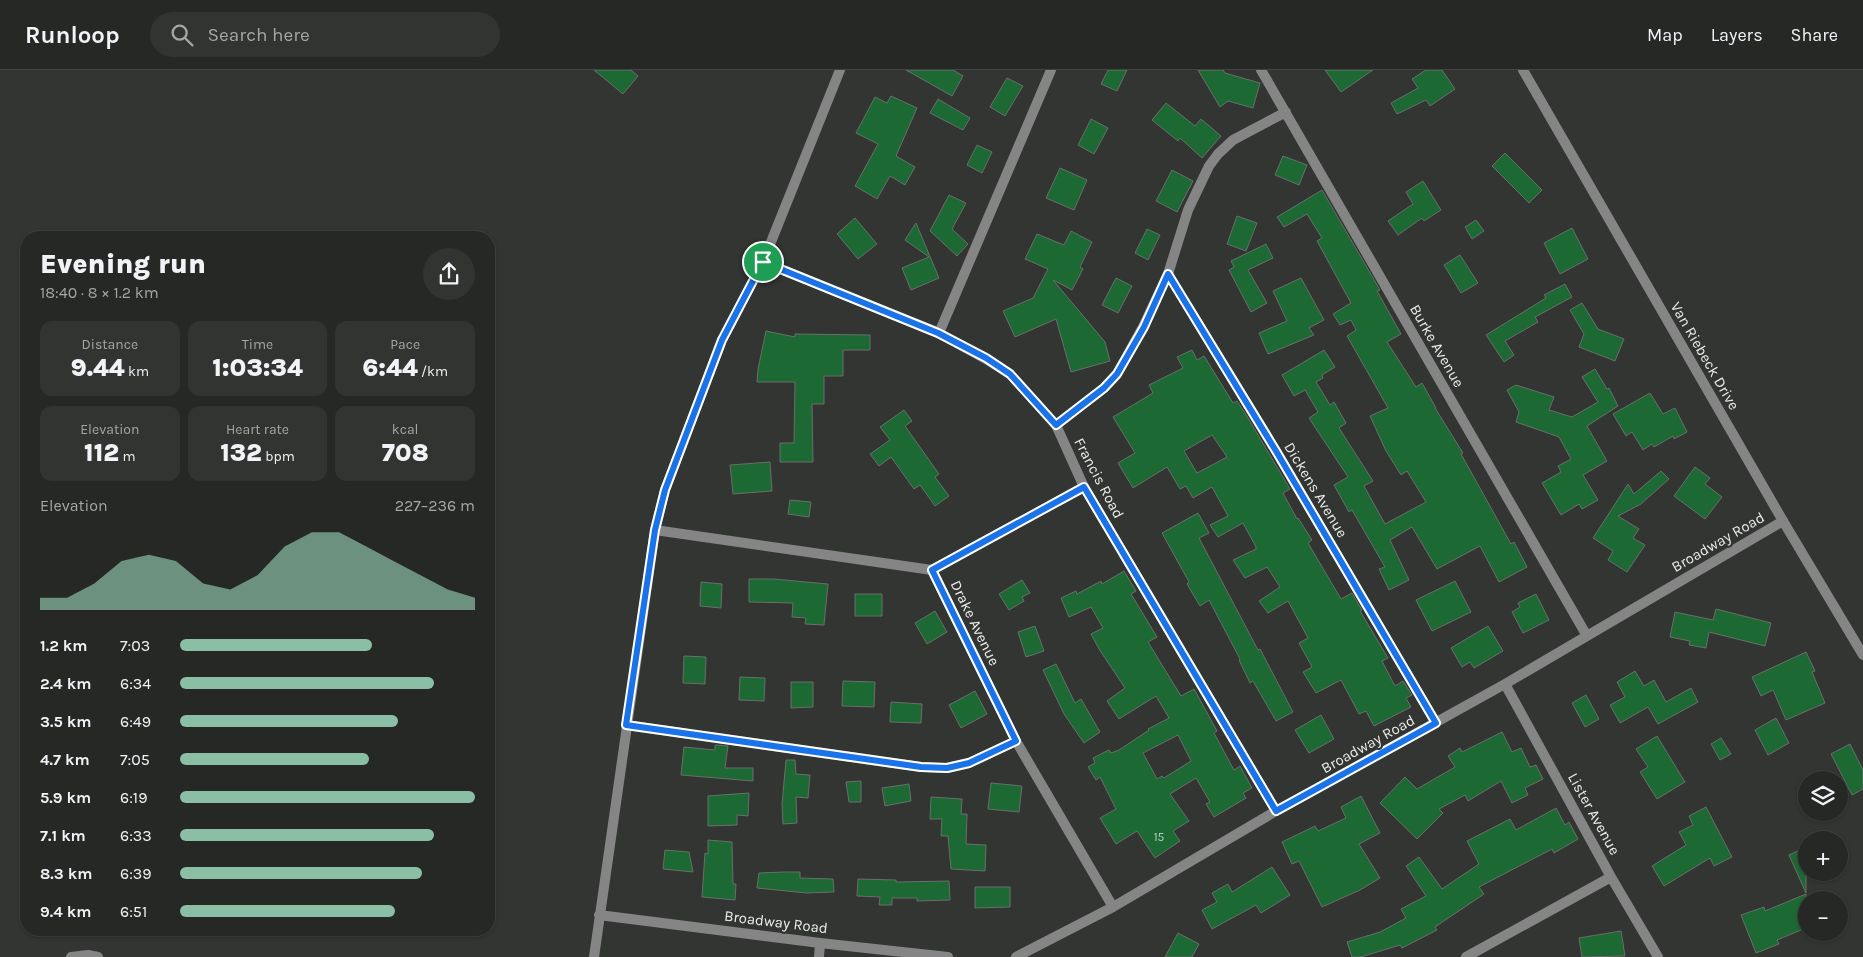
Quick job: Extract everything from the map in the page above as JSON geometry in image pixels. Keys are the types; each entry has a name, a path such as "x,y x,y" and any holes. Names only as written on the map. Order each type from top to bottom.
{"street":[{"path":"594,957 655,530 665,490 722,340 763,262 839,70"},
{"path":"938,333 1051,70"},
{"name":"Burke Avenue","path":"1261,70 1587,636"},
{"name":"Van Riebeck Drive","path":"1522,70 1783,521 1863,655"},
{"path":"1056,425 1104,388 1117,374 1144,327 1168,274 1188,210 1209,166 1218,154 1233,140 1286,112"},
{"name":"Francis Road","path":"763,262 938,333 986,358 1010,374 1056,425 1084,487 1276,811"},
{"name":"Dickens Avenue","path":"1168,274 1276,451 1436,723"},
{"path":"932,570 1084,487"},
{"name":"Broadway Road","path":"1016,957 1112,907 1276,811 1505,684 1783,521"},
{"name":"Drake Avenue","path":"655,530 932,570 1016,741 1112,907"},
{"name":"Lister Avenue","path":"1505,684 1611,877 1658,957"},
{"path":"626,725 938,768 969,763 1016,741"},
{"path":"1466,957 1611,877"},
{"name":"Broadway Road","path":"599,915 948,957"},
{"path":"818,957 820,943"},
{"path":"71,957 88,955 98,957"}],"building":[{"path":"594,70 631,70 638,76 623,94"},
{"path":"906,70 953,70 963,76 952,96"},
{"path":"1108,70 1127,70 1117,91 1101,84"},
{"path":"1198,70 1223,70 1225,73 1260,83 1253,108 1228,101 1220,107"},
{"path":"1325,70 1373,70 1341,92"},
{"path":"1426,70 1442,70 1455,89 1430,106 1426,100 1397,114 1391,103 1418,88 1412,79"},
{"path":"1007,78 1023,86 1005,116 990,107"},
{"path":"891,96 917,108 896,156 915,167 905,185 890,176 877,199 855,186 878,144 856,133 875,97 887,103"},
{"path":"938,99 970,118 963,130 930,113"},
{"path":"1166,103 1195,126 1201,119 1221,136 1202,158 1180,138 1178,141 1152,120"},
{"path":"1091,119 1108,128 1094,154 1078,145"},
{"path":"977,145 992,152 982,173 967,165"},
{"path":"1505,153 1542,190 1529,203 1492,166"},
{"path":"1283,156 1307,165 1299,185 1275,175"},
{"path":"1060,168 1087,180 1074,210 1046,198"},
{"path":"1172,170 1193,181 1177,212 1156,201"},
{"path":"1423,181 1441,210 1424,221 1422,218 1398,235 1388,221 1413,204 1406,192"},
{"path":"1322,190 1380,290 1377,291 1401,334 1387,342 1416,387 1422,383 1463,453 1461,454 1511,544 1514,542 1527,567 1499,582 1480,546 1437,569 1412,527 1390,540 1409,580 1389,590 1379,569 1385,567 1352,510 1349,512 1334,485 1348,477 1309,418 1318,412 1305,390 1294,396 1282,375 1324,350 1335,367 1322,375 1323,378 1316,382 1330,405 1334,402 1346,423 1339,428 1373,481 1364,486 1385,524 1426,502 1407,471 1401,475 1386,451 1370,416 1388,408 1347,336 1356,330 1351,320 1340,325 1333,314 1351,303 1317,241 1322,238 1307,214 1284,227 1277,217"},
{"path":"949,195 966,203 952,229 968,244 957,256 930,231"},
{"path":"1237,216 1257,223 1246,251 1227,244"},
{"path":"855,218 877,244 858,259 837,234"},
{"path":"1476,220 1484,231 1472,239 1465,227"},
{"path":"916,223 939,278 911,290 902,268 929,257 905,240"},
{"path":"1572,228 1588,259 1560,274 1544,243"},
{"path":"1147,229 1160,235 1148,260 1135,253"},
{"path":"1071,231 1092,242 1080,267 1083,269 1072,290 1053,280 1105,342 1110,361 1071,372 1056,319 1015,337 1003,311 1033,298 1048,269 1025,259 1037,234 1064,245"},
{"path":"1266,244 1273,258 1248,270 1267,303 1251,312 1229,270 1234,267 1231,261"},
{"path":"1460,255 1478,283 1461,293 1444,265"},
{"path":"1116,278 1132,286 1118,313 1102,305"},
{"path":"1301,278 1324,320 1309,328 1314,335 1268,354 1259,333 1287,321 1273,291"},
{"path":"1565,284 1572,297 1535,317 1538,322 1505,341 1514,355 1504,362 1486,335 1546,298 1544,295"},
{"path":"1582,303 1598,329 1624,339 1615,361 1579,347 1584,334 1570,310"},
{"path":"766,331 795,337 795,334 870,335 870,350 843,350 843,376 824,376 824,404 812,404 813,462 780,462 780,443 794,443 795,382 757,382"},
{"path":"1192,350 1197,360 1204,356 1233,403 1237,401 1290,489 1283,493 1297,519 1312,540 1308,543 1341,599 1352,593 1362,610 1360,611 1388,658 1382,661 1395,686 1403,681 1412,695 1406,698 1411,707 1374,726 1366,711 1359,714 1341,680 1316,693 1303,672 1312,667 1299,643 1308,638 1288,601 1268,613 1259,601 1280,587 1267,567 1245,578 1233,560 1256,549 1243,523 1218,537 1210,525 1228,516 1212,487 1193,498 1186,486 1180,489 1167,467 1133,488 1118,463 1135,453 1113,417 1153,393 1149,385 1183,368 1177,357","holes":["1212,435 1227,457 1197,473 1184,451"]},
{"path":"1595,369 1607,389 1609,388 1618,406 1587,426 1607,461 1583,475 1598,500 1582,509 1579,504 1561,515 1542,483 1561,472 1558,466 1571,459 1559,437 1516,422 1519,412 1507,390 1516,385 1554,397 1549,410 1572,417 1598,402 1582,377"},
{"path":"1650,393 1663,414 1675,408 1687,432 1674,439 1673,436 1654,447 1652,444 1643,450 1632,432 1626,436 1613,414"},
{"path":"904,410 912,421 905,426 939,474 935,477 949,496 935,506 920,485 914,489 891,457 879,466 870,454 890,440 880,427"},
{"path":"770,462 772,491 733,494 730,465"},
{"path":"1695,467 1710,478 1705,484 1722,497 1705,519 1674,496"},
{"path":"1661,471 1669,479 1641,504 1618,516 1639,529 1633,538 1645,545 1627,572 1608,560 1613,551 1593,538 1628,484 1634,494"},
{"path":"790,500 811,502 809,517 788,514"},
{"path":"1198,513 1209,533 1199,538 1293,712 1276,721 1253,681 1250,683 1240,659 1209,600 1200,606 1162,533"},
{"path":"1124,571 1136,591 1131,594 1157,637 1148,642 1181,696 1194,689 1217,731 1214,733 1234,770 1240,766 1252,788 1243,793 1246,798 1214,817 1206,804 1210,802 1196,778 1170,794 1189,821 1173,831 1180,841 1155,858 1137,831 1116,844 1100,818 1116,809 1100,777 1096,780 1088,767 1095,763 1093,758 1109,750 1111,753 1119,750 1148,729 1169,718 1156,696 1119,719 1107,701 1125,688 1091,634 1103,628 1091,607 1069,617 1061,598 1076,591 1077,594 1101,581 1102,584","holes":["1178,735 1191,761 1164,778 1162,776 1157,779 1143,753"]},
{"path":"749,579 774,579 828,584 824,625 805,624 806,618 792,617 793,603 749,602"},
{"path":"1022,580 1030,593 1022,597 1024,601 1009,610 999,594"},
{"path":"1455,581 1471,612 1432,631 1416,600"},
{"path":"701,582 722,584 721,608 700,606"},
{"path":"855,594 882,594 882,616 855,616"},
{"path":"1536,594 1549,620 1523,633 1512,612 1520,607 1518,603"},
{"path":"1716,609 1771,623 1765,646 1709,632 1706,648 1689,645 1690,641 1670,637 1675,612 1713,620"},
{"path":"935,611 947,632 927,644 915,623"},
{"path":"1035,626 1044,651 1026,657 1018,632"},
{"path":"1488,626 1503,651 1474,668 1470,662 1462,667 1451,648"},
{"path":"1806,652 1815,671 1812,672 1825,703 1786,720 1773,690 1761,696 1752,677"},
{"path":"684,656 706,657 705,684 683,683"},
{"path":"1056,664 1075,703 1081,699 1100,732 1084,743 1064,714 1043,670"},
{"path":"1635,671 1644,686 1654,680 1666,702 1691,688 1698,702 1658,724 1648,707 1620,723 1610,705 1625,697 1617,682"},
{"path":"740,677 765,678 764,701 739,700"},
{"path":"843,681 875,682 874,707 842,706"},
{"path":"791,682 813,682 813,707 791,708"},
{"path":"975,691 987,714 961,728 949,705"},
{"path":"1586,695 1599,719 1585,727 1572,703"},
{"path":"891,702 922,704 921,723 890,722"},
{"path":"1321,715 1334,739 1309,753 1295,730"},
{"path":"1776,718 1789,743 1768,755 1755,730"},
{"path":"1502,732 1512,752 1521,748 1530,767 1536,765 1543,779 1525,788 1528,795 1512,803 1501,781 1468,801 1465,795 1439,809 1443,813 1417,839 1380,803 1405,777 1417,789 1455,767 1448,756 1460,748 1462,752"},
{"path":"1657,736 1685,782 1657,799 1640,772 1648,767 1636,749"},
{"path":"1721,738 1731,754 1720,760 1711,744"},
{"path":"1850,744 1863,770 1863,789 1852,795 1848,787 1848,771 1840,771 1831,754"},
{"path":"715,745 728,746 725,768 753,768 753,781 681,775 684,747 715,750"},
{"path":"786,760 795,760 796,774 810,775 808,798 796,797 797,823 783,824 782,804"},
{"path":"861,781 861,802 849,802 846,782"},
{"path":"991,783 1022,786 1019,812 988,809"},
{"path":"909,784 911,801 885,806 882,788"},
{"path":"749,793 748,816 737,815 737,825 708,826 708,796"},
{"path":"1361,796 1380,833 1359,844 1380,878 1360,890 1322,907 1299,861 1292,864 1282,842 1315,826 1318,831 1346,818 1341,807"},
{"path":"931,797 962,799 961,814 967,814 966,844 986,845 985,871 951,869 948,836 941,836 942,819 930,819"},
{"path":"1706,807 1732,857 1714,866 1710,858 1664,886 1652,866 1686,845 1679,832 1693,825 1689,816"},
{"path":"1556,808 1565,825 1569,822 1578,839 1554,853 1552,849 1479,887 1484,894 1435,927 1437,930 1402,948 1400,945 1361,957 1352,957 1347,942 1380,932 1406,918 1401,909 1426,896 1406,866 1419,857 1442,889 1479,864 1467,841 1510,819 1516,830"},
{"path":"708,840 732,842 733,884 736,884 735,900 702,897 705,853 708,854"},
{"path":"665,850 689,852 693,872 663,869"},
{"path":"1798,851 1798,875 1789,855"},
{"path":"1272,867 1290,895 1261,913 1256,905 1212,929 1202,910 1217,902 1212,893 1228,884 1232,892"},
{"path":"800,872 800,878 833,879 834,892 806,893 757,888 759,873"},
{"path":"858,879 896,880 896,882 949,881 950,900 917,901 917,898 892,898 892,905 879,905 880,897 857,896"},
{"path":"1801,881 1806,881 1805,891"},
{"path":"975,887 1010,887 1010,907 975,908"},
{"path":"1798,897 1798,931 1777,940 1779,944 1756,953 1741,915 1764,907 1765,911"},
{"path":"1621,931 1625,956 1582,957 1579,938"},
{"path":"1178,933 1199,944 1192,957 1165,957"}],"route":[{"path":"763,262 938,333 986,358 1010,374 1056,425 1104,388 1117,374 1144,327 1168,274 1276,451 1436,723 1276,811 1084,487 932,570 1016,741 969,763 947,768 921,767 626,725 655,530 665,490 722,340 763,262"}]}
